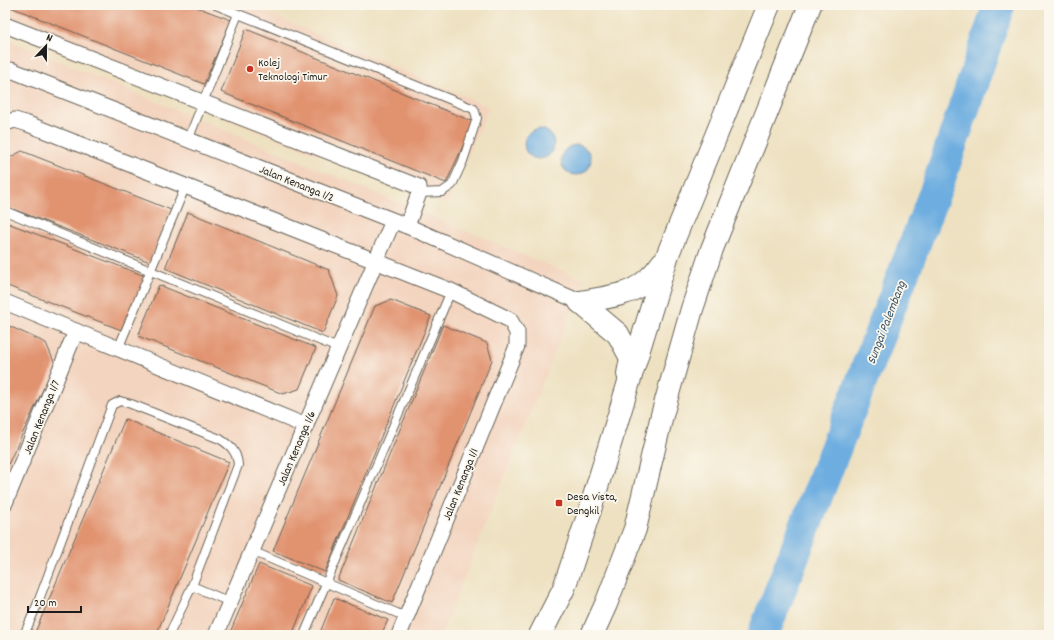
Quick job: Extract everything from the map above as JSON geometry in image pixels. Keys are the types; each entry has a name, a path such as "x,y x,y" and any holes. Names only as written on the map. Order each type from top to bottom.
{"main road":[{"path":"540,635 564,588 668,254 769,5"},
{"path":"592,635 606,604 635,529 662,415 692,309 712,249 810,5"},
{"path":"580,302 636,290 652,277 668,254"},
{"path":"580,302 602,318 618,334 631,358 625,396"}],"street":[{"path":"5,25 203,101 419,187 419,193"},
{"name":"Jalan Kenanga 1/2","path":"8,71 400,223 580,302"},
{"path":"5,123 15,120 28,124 186,185 451,291"},
{"name":"Jalan Kenanga 1/6","path":"216,635 338,348 377,261 419,193"},
{"name":"Jalan Kenanga 1/1","path":"398,635 517,346 517,332 510,320 451,291"},
{"path":"6,306 76,331 306,426"},
{"name":"Jalan Kenanga 1/7","path":"5,503 76,331"}],"lane":[{"path":"216,5 474,109 477,118 463,161 452,185 442,192 419,193"},
{"path":"188,140 238,14"},
{"path":"118,349 186,185"},
{"path":"5,211 338,348"},
{"path":"304,635 451,291"},
{"path":"24,635 37,605 112,405 115,402 120,401 220,439 230,445 238,456 238,465 192,586 169,635"},
{"path":"252,551 406,617"},
{"path":"192,586 230,602"}],"shaded area":[{"name":"Kolej Teknologi Timur","path":"5,5 248,5 489,107 447,205 5,31"},
{"path":"6,39 584,280 441,635 5,635"}],"water":[{"path":"539,129 550,133 554,144 550,155 539,159 528,155 524,144 528,133"},
{"path":"576,145 587,149 591,160 587,171 576,175 565,171 561,160 565,149"}],"building":[{"path":"191,5 231,20 204,84 8,6"},
{"name":"Kolej Teknologi Timur","path":"246,29 474,122 446,183 221,92"},
{"path":"22,151 171,210 150,262 5,206 5,160"},
{"path":"188,212 329,270 338,296 323,333 165,268"},
{"path":"5,222 145,276 124,331 5,285"},
{"path":"159,285 316,348 299,389 283,394 138,336"},
{"path":"391,300 431,316 325,572 273,551 375,306"},
{"path":"443,325 487,343 492,360 392,603 338,580"},
{"path":"9,326 46,343 55,364 5,471 5,335"},
{"path":"125,419 229,462 156,635 34,635"},
{"path":"259,564 312,586 292,635 229,635"},
{"path":"334,598 388,620 381,635 319,635"}],"waterway":[{"name":"Sungai Palembang","path":"763,635 938,184 999,5"}],"place":[{"name":"Kolej Teknologi Timur","path":"250,69"},
{"name":"Desa Vista, Dengkil","path":"559,503"}]}
